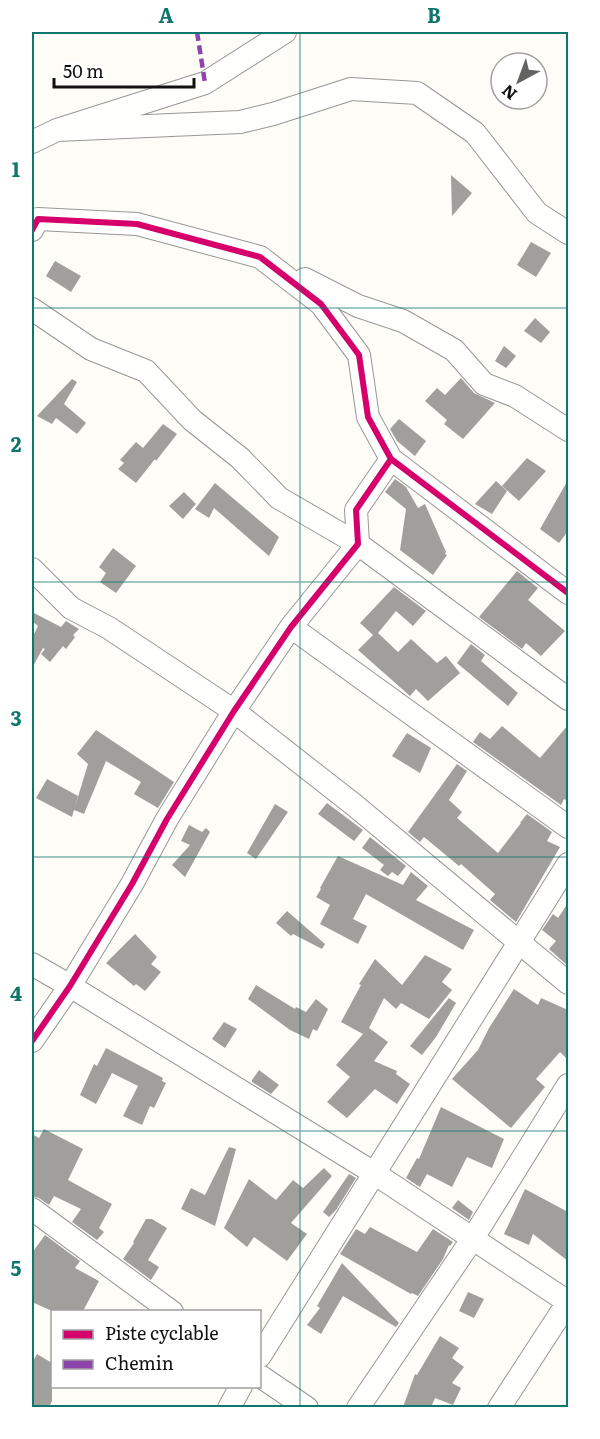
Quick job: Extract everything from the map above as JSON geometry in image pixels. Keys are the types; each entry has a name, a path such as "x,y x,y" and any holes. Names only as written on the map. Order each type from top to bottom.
{"street":[{"path":"32,142 57,130 205,82 285,32"},
{"path":"57,130 240,122 351,89 417,93 475,133 537,213 568,233"},
{"path":"32,230 38,219 137,224 260,257 358,306 403,321 454,350 484,384 515,396 568,430"},
{"path":"260,257 321,304 359,355 368,417 391,459 568,593"},
{"path":"32,309 91,349 146,371 192,420 240,458 279,498 358,544 568,699"},
{"path":"32,1041 70,986 132,884 167,819 234,711 291,627 358,544 356,510 391,459"},
{"path":"32,569 71,608 109,628 234,711 353,804 568,983"},
{"path":"291,627 568,827"},
{"path":"261,1354 568,864"},
{"path":"32,964 374,1173 568,1302 499,1407"},
{"path":"358,1407 473,1238 568,1085"},
{"path":"32,1209 171,1310"},
{"path":"261,1377 307,1407"},
{"path":"229,1407 240,1388"}],"building":[{"path":"451,175 472,193 452,216"},
{"path":"531,242 551,253 536,277 517,265"},
{"path":"55,261 81,276 71,292 46,276"},
{"path":"535,318 550,332 541,343 524,331"},
{"path":"504,346 516,356 506,368 495,361"},
{"path":"461,378 474,393 495,403 463,439 444,424 447,420 425,401 437,388 445,395"},
{"path":"72,379 77,382 64,404 86,423 77,434 56,418 52,424 37,416"},
{"path":"399,419 426,441 415,456 397,441 390,429"},
{"path":"163,424 177,434 136,483 118,469 124,463 120,460 136,442 143,448"},
{"path":"527,458 546,471 519,501 502,486"},
{"path":"395,479 406,487 418,508 425,504 446,552 447,555 433,575 400,550 406,509 385,492"},
{"path":"568,480 568,531 559,543 540,529"},
{"path":"496,481 507,491 492,514 475,504"},
{"path":"215,483 279,537 269,556 214,508 209,518 195,509"},
{"path":"184,492 196,504 183,519 169,506"},
{"path":"113,548 136,566 116,593 100,582 106,573 99,567"},
{"path":"517,571 538,588 528,600 565,631 541,656 526,643 522,649 479,617"},
{"path":"394,587 426,611 413,626 396,611 378,633 398,652 411,639 437,663 446,656 460,673 428,701 416,689 410,696 358,650 373,635 360,623"},
{"path":"32,612 61,627 66,621 79,629 66,649 63,646 50,662 41,654 45,649 43,648 32,668 32,638 38,626 32,621"},
{"path":"471,644 485,655 481,661 518,693 508,706 457,663"},
{"path":"568,725 568,801 564,799 561,805 473,742 480,732 490,739 502,726 540,758"},
{"path":"96,730 174,782 158,808 134,794 141,782 106,761 84,814 74,810 88,764 77,754"},
{"path":"407,733 431,748 420,773 392,756"},
{"path":"457,764 467,771 449,800 462,812 457,818 498,853 527,814 552,832 547,841 560,847 516,922 490,900 495,894 461,864 459,866 424,837 420,842 408,832"},
{"path":"47,779 78,796 72,817 36,798"},
{"path":"327,803 363,830 354,841 318,814"},
{"path":"275,804 288,812 256,859 247,853"},
{"path":"189,825 202,832 206,828 210,832 185,877 172,865 190,845 181,841"},
{"path":"370,837 406,866 398,876 392,872 388,876 380,870 384,865 362,848"},
{"path":"338,856 403,885 411,872 428,886 416,900 474,930 463,950 366,894 353,919 367,926 358,944 320,924 330,905 316,897"},
{"path":"568,903 568,966 549,949 556,941 542,930 553,914 558,918"},
{"path":"287,911 325,944 322,949 293,934 291,936 276,923"},
{"path":"135,934 157,957 151,964 161,972 145,991 136,984 134,986 106,963"},
{"path":"425,955 452,969 442,982 452,990 429,1019 401,1003 396,1009 384,998 369,1028 388,1042 374,1061 397,1071 396,1074 410,1084 397,1104 375,1089 347,1118 327,1102 350,1077 336,1065 363,1034 341,1022 361,985 359,984 375,959 402,985"},
{"path":"256,985 295,1009 296,1007 306,1012 316,999 328,1009 317,1031 313,1029 309,1039 290,1030 248,999"},
{"path":"514,989 538,1005 541,998 568,1010 568,1060 560,1052 536,1079 545,1087 511,1128 452,1079 478,1050"},
{"path":"449,998 456,1003 436,1037 422,1055 410,1046"},
{"path":"224,1022 237,1029 225,1048 212,1039"},
{"path":"106,1048 163,1078 162,1081 166,1083 154,1108 150,1106 142,1125 123,1116 138,1086 112,1073 96,1104 80,1095 94,1064 97,1066"},
{"path":"259,1070 279,1085 271,1094 252,1082"},
{"path":"441,1107 504,1139 492,1168 467,1157 452,1187 427,1174 420,1187 406,1178 417,1158 419,1159"},
{"path":"44,1129 83,1149 68,1180 112,1204 99,1228 104,1232 97,1240 72,1222 81,1209 54,1196 49,1205 32,1196 32,1134 39,1138"},
{"path":"229,1147 236,1149 215,1226 181,1209 191,1188 205,1195"},
{"path":"324,1168 332,1176 291,1223 307,1234 287,1261 254,1237 247,1247 224,1228 249,1179 276,1200 293,1180 303,1188"},
{"path":"349,1174 356,1178 329,1217 323,1212"},
{"path":"525,1189 568,1212 568,1261 533,1234 529,1245 504,1234"},
{"path":"458,1200 473,1212 469,1220 452,1208"},
{"path":"146,1219 152,1219 167,1228 148,1260 159,1267 151,1280 123,1259"},
{"path":"370,1227 417,1252 433,1229 453,1242 418,1296 340,1254 356,1229 365,1234"},
{"path":"45,1235 80,1261 75,1268 99,1281 84,1310 51,1311 32,1302 32,1253"},
{"path":"342,1263 399,1323 396,1327 343,1296 321,1334 307,1325 320,1308 317,1306"},
{"path":"468,1292 484,1299 474,1318 459,1311"},
{"path":"440,1336 459,1348 452,1358 464,1367 452,1383 461,1388 453,1405 435,1398 431,1407 403,1407 415,1374 417,1375"},
{"path":"37,1354 51,1362 52,1401 49,1407 32,1407 32,1363"}],"marked path":[{"path":"197,32 205,83"}],"cycle path":[{"path":"32,230 38,219 137,224 260,257 321,304 359,355 368,417 391,459 568,593"},
{"path":"32,1041 70,986 132,884 167,819 234,711 291,627 358,544 356,510 391,459"}]}
